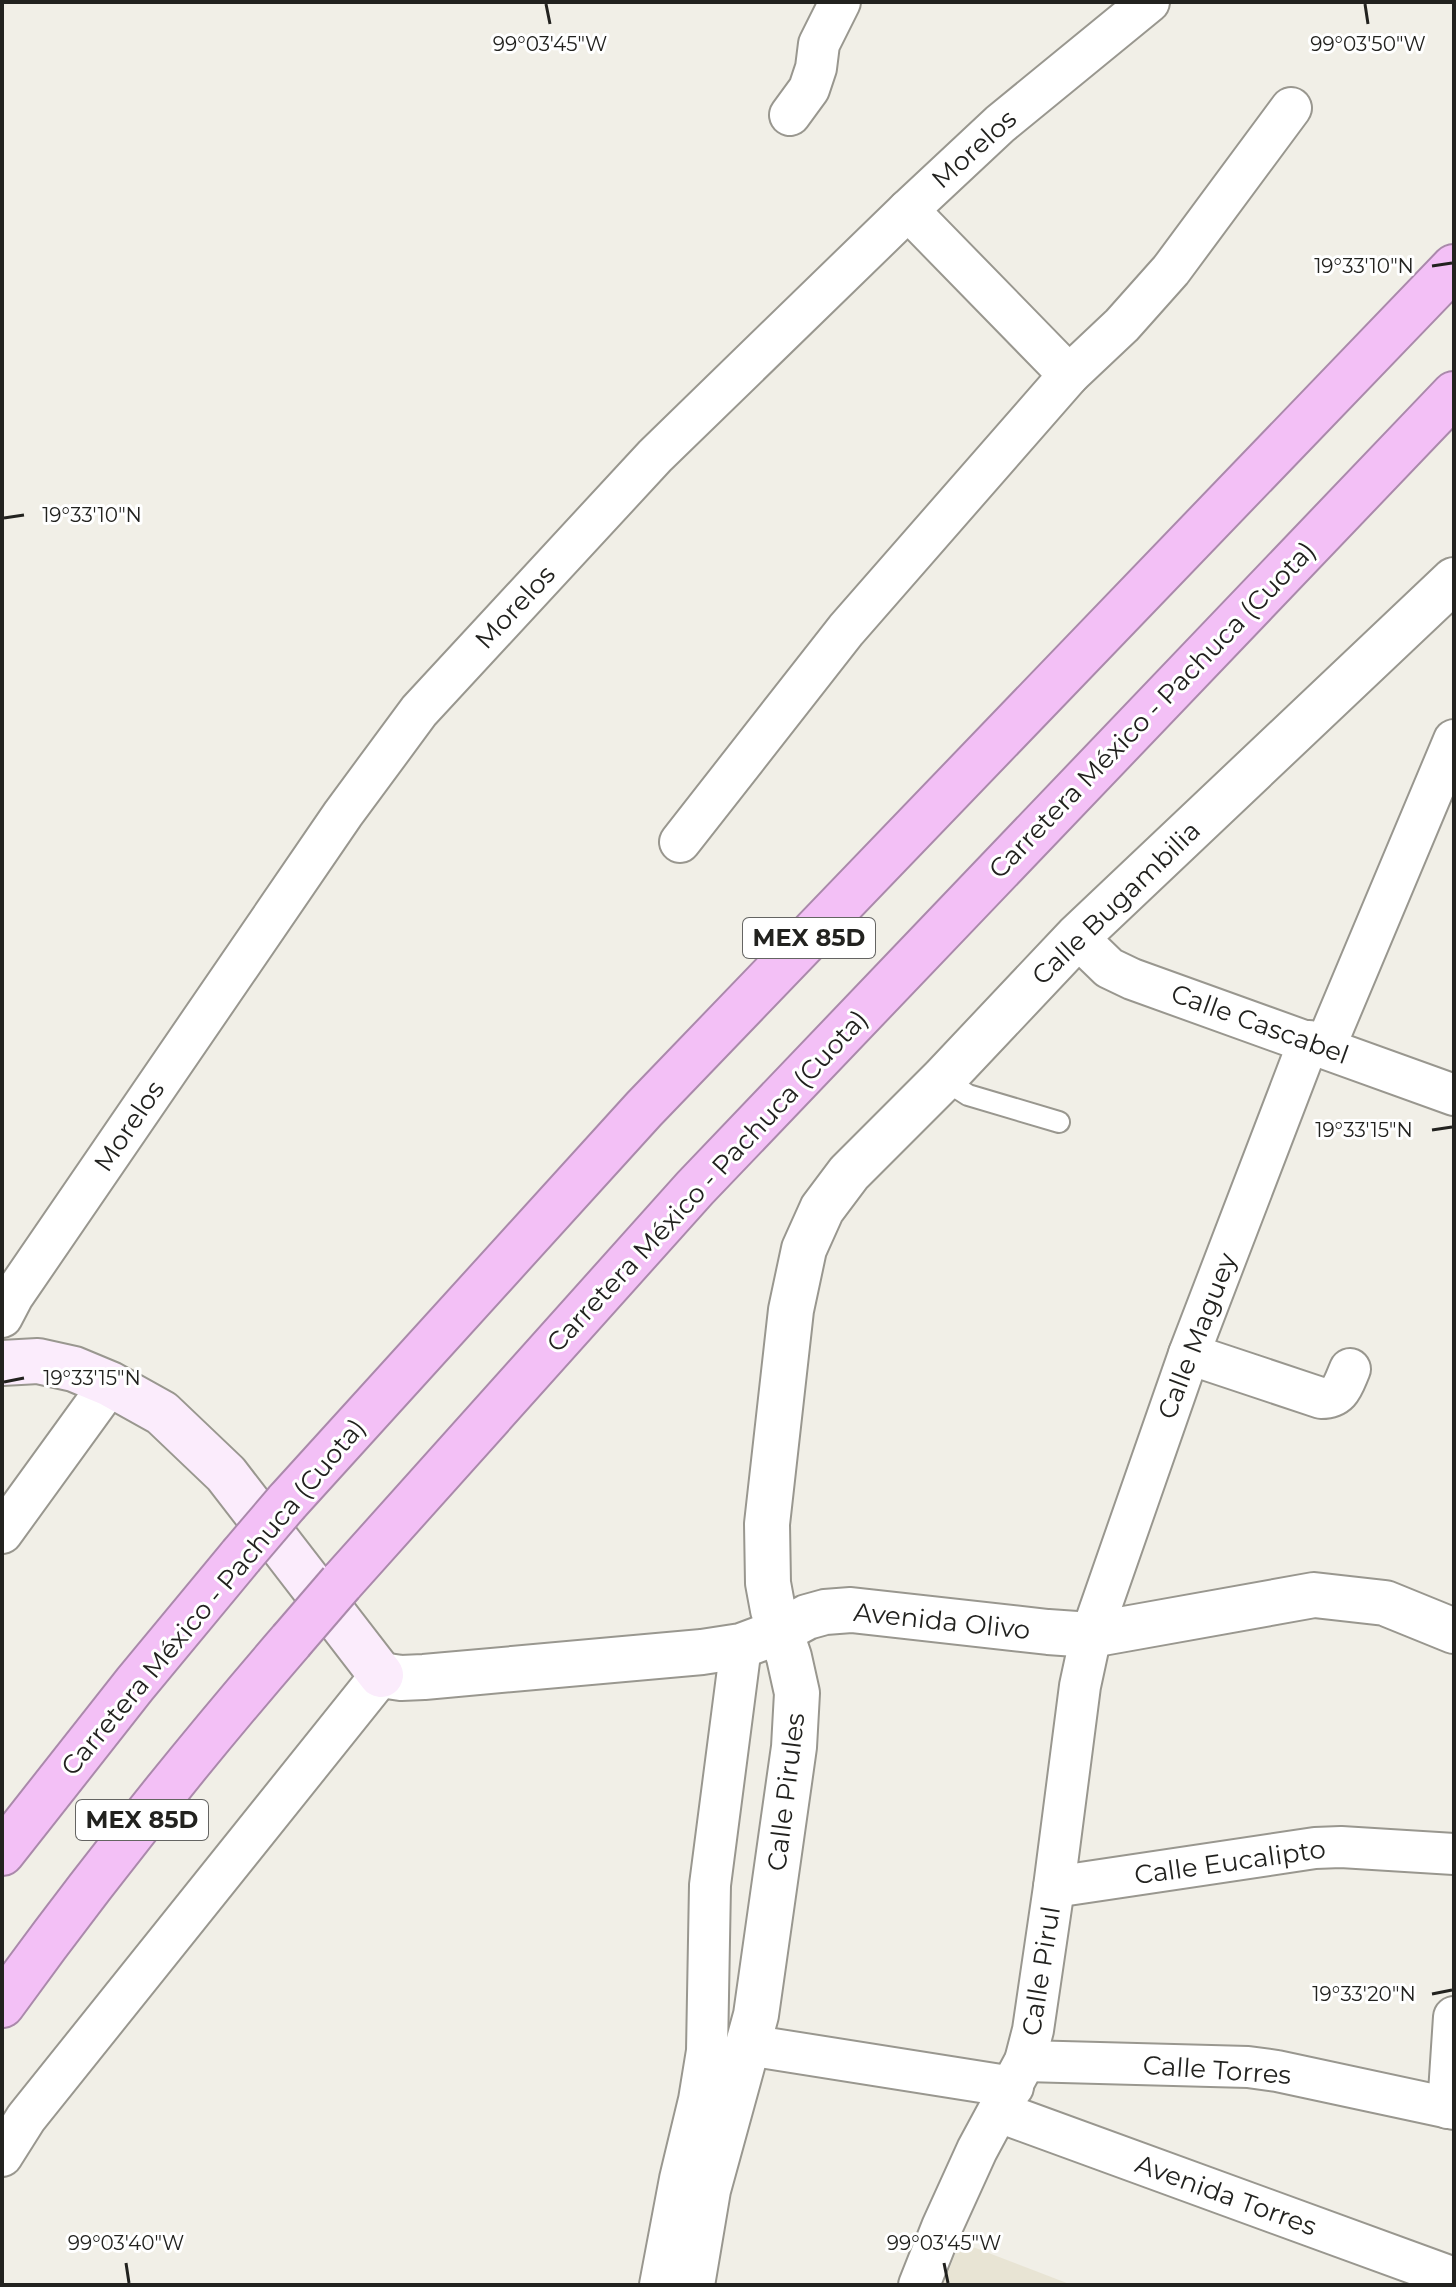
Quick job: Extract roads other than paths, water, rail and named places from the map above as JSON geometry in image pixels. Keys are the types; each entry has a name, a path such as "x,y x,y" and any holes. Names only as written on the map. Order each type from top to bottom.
{"highway":[{"name":"Carretera México - Pachuca (Cuota)","path":"2,1853 135,1684 287,1502 644,1109 1454,267"},
{"name":"Carretera México - Pachuca (Cuota)","path":"2,2005 60,1924 202,1743 695,1188 1454,394"}],"main road":[{"path":"2,1363 38,1361 57,1364 110,1384 162,1413 226,1474 381,1675"}],"street":[{"path":"790,115 809,89 819,44 840,2"},
{"name":"Morelos","path":"2,1317 22,1283 325,840 419,711 655,456 908,210 1000,124 1149,2"},
{"path":"680,842 846,630 1069,375 1122,325 1171,270 1291,108"},
{"path":"908,210 1069,375"},
{"name":"Calle Bugambilia","path":"804,1249 822,1209 849,1173 1077,937 1446,599"},
{"name":"Calle Maguey","path":"1091,1635 1189,1354 1317,1044 1453,744"},
{"name":"Calle Cascabel","path":"1077,937 1109,968 1454,1095"},
{"name":"Calle Pirules","path":"692,2285 708,2190 756,2015 794,1747 797,1693 761,1639 773,1610 768,1583 767,1524 791,1310 804,1249"},
{"path":"1189,1354 1321,1398 1339,1394 1350,1369"},
{"path":"2,1533 110,1384"},
{"name":"Avenida Olivo","path":"381,1675 424,1677 761,1639 807,1617 851,1610 1091,1635 1314,1595 1385,1603 1454,1631"},
{"name":"Calle Pirul","path":"919,2285 977,2150 1012,2087 1033,2030 1080,1686 1091,1635"},
{"path":"660,2285 707,2051 710,1885 761,1639"},
{"path":"2,2156 26,2118 381,1675"},
{"name":"Calle Eucalipto","path":"1054,1887 1315,1848 1454,1854"},
{"path":"1451,2108 1454,2017"},
{"name":"Calle Torres","path":"748,2045 1012,2087 1248,2067 1451,2108"},
{"name":"Avenida Torres","path":"1012,2087 1454,2278"}],"lane":[{"path":"943,1079 968,1095 1059,1122"}]}
